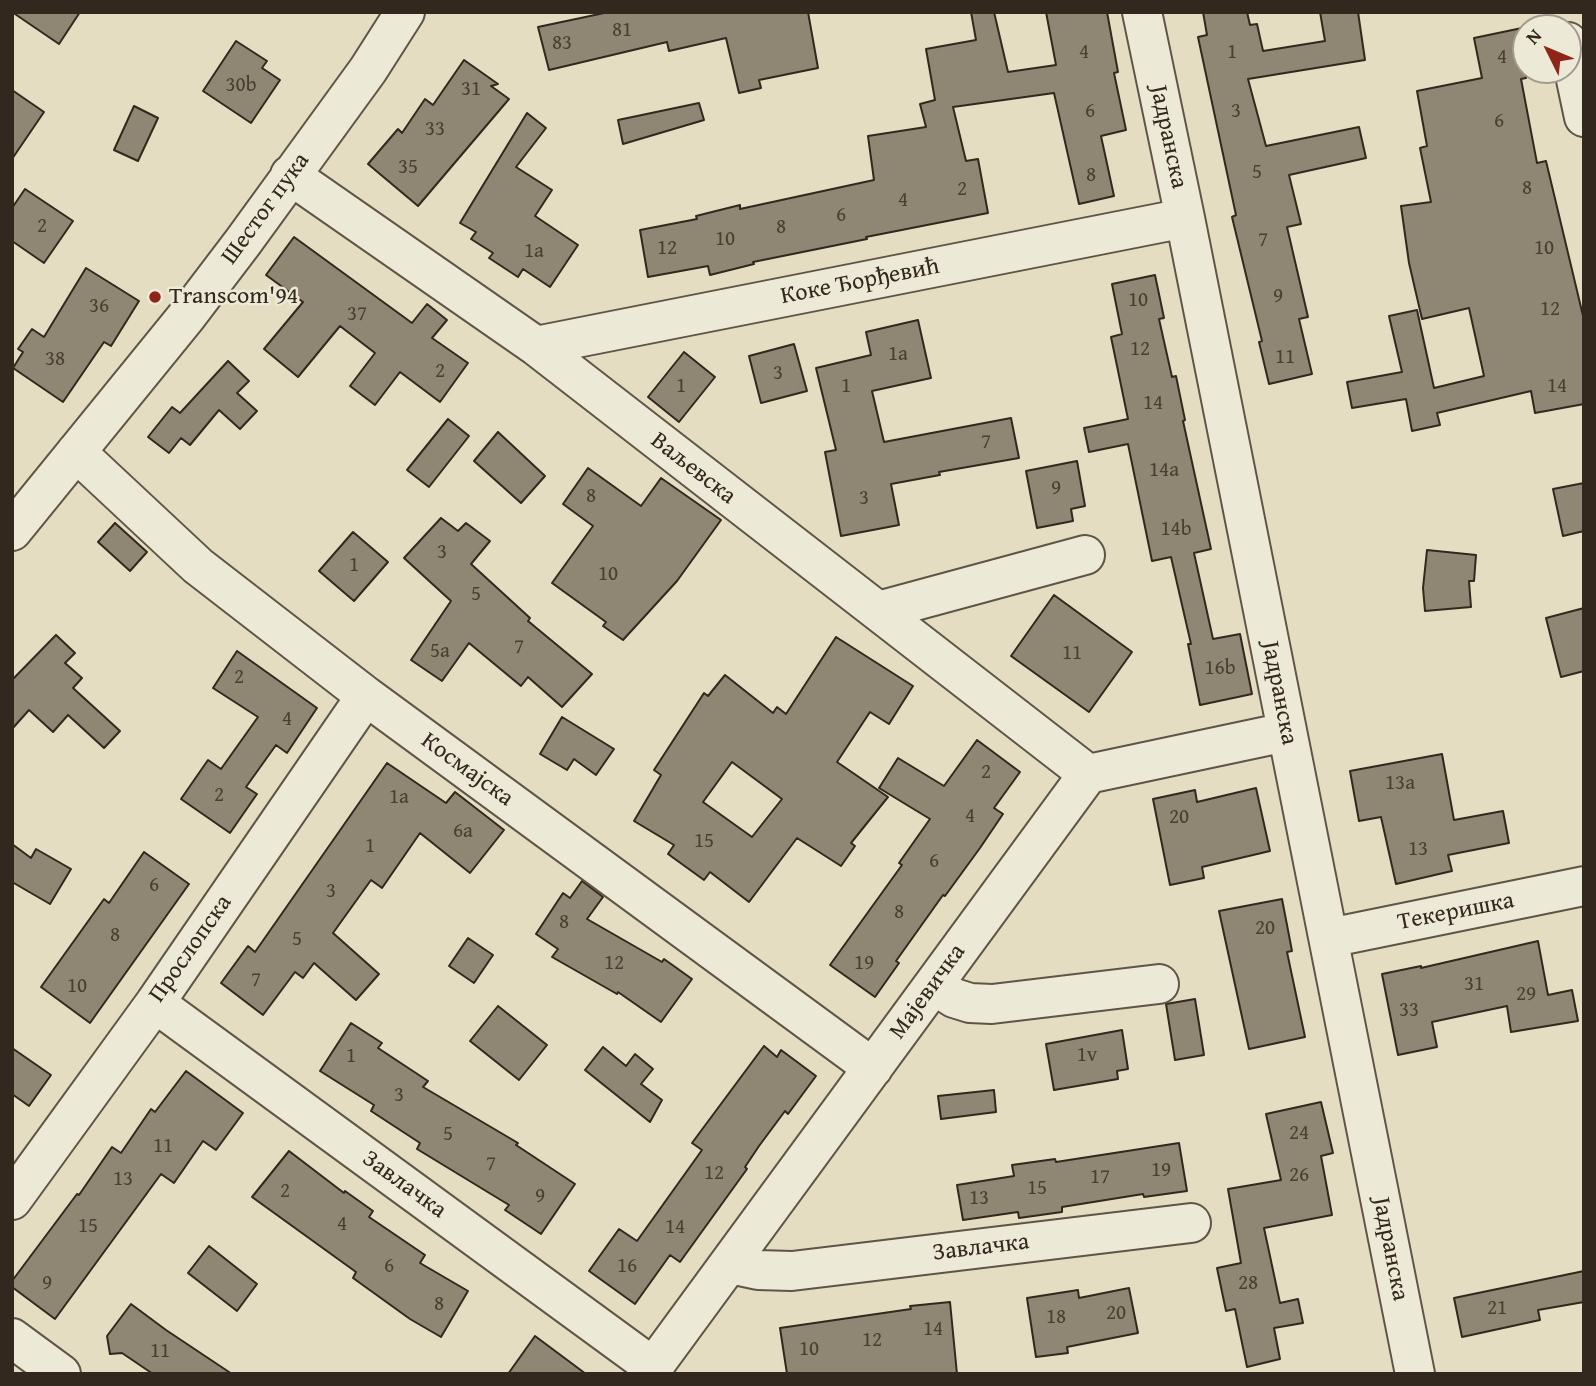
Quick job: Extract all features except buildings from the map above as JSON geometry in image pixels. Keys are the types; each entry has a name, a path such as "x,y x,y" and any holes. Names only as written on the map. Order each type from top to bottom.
{"street":[{"name":"Шестог пука","path":"13,524 76,452 186,317 368,70 405,12"},
{"name":"Јадранска","path":"1142,12 1415,1374"},
{"path":"1577,84 1584,117"},
{"name":"Ваљевска","path":"290,175 536,346 1087,774"},
{"name":"Коке Ђорђевић","path":"536,346 1185,218"},
{"name":"Космајска","path":"76,452 198,566 366,696 873,1068"},
{"path":"878,611 1085,555"},
{"name":"Прослопска","path":"12,1200 155,1003 366,696"},
{"path":"1087,774 1286,732"},
{"name":"Мајевичка","path":"651,1371 1087,774"},
{"name":"Текеришка","path":"1329,938 1584,886"},
{"path":"933,985 962,1000 992,1004 1159,984"},
{"name":"Завлачка","path":"155,1003 651,1371"},
{"name":"Завлачка","path":"730,1264 758,1270 792,1271 1191,1223"},
{"path":"12,1338 61,1374"}],"place":[{"name":"Transcom'94","path":"155,297"}]}
